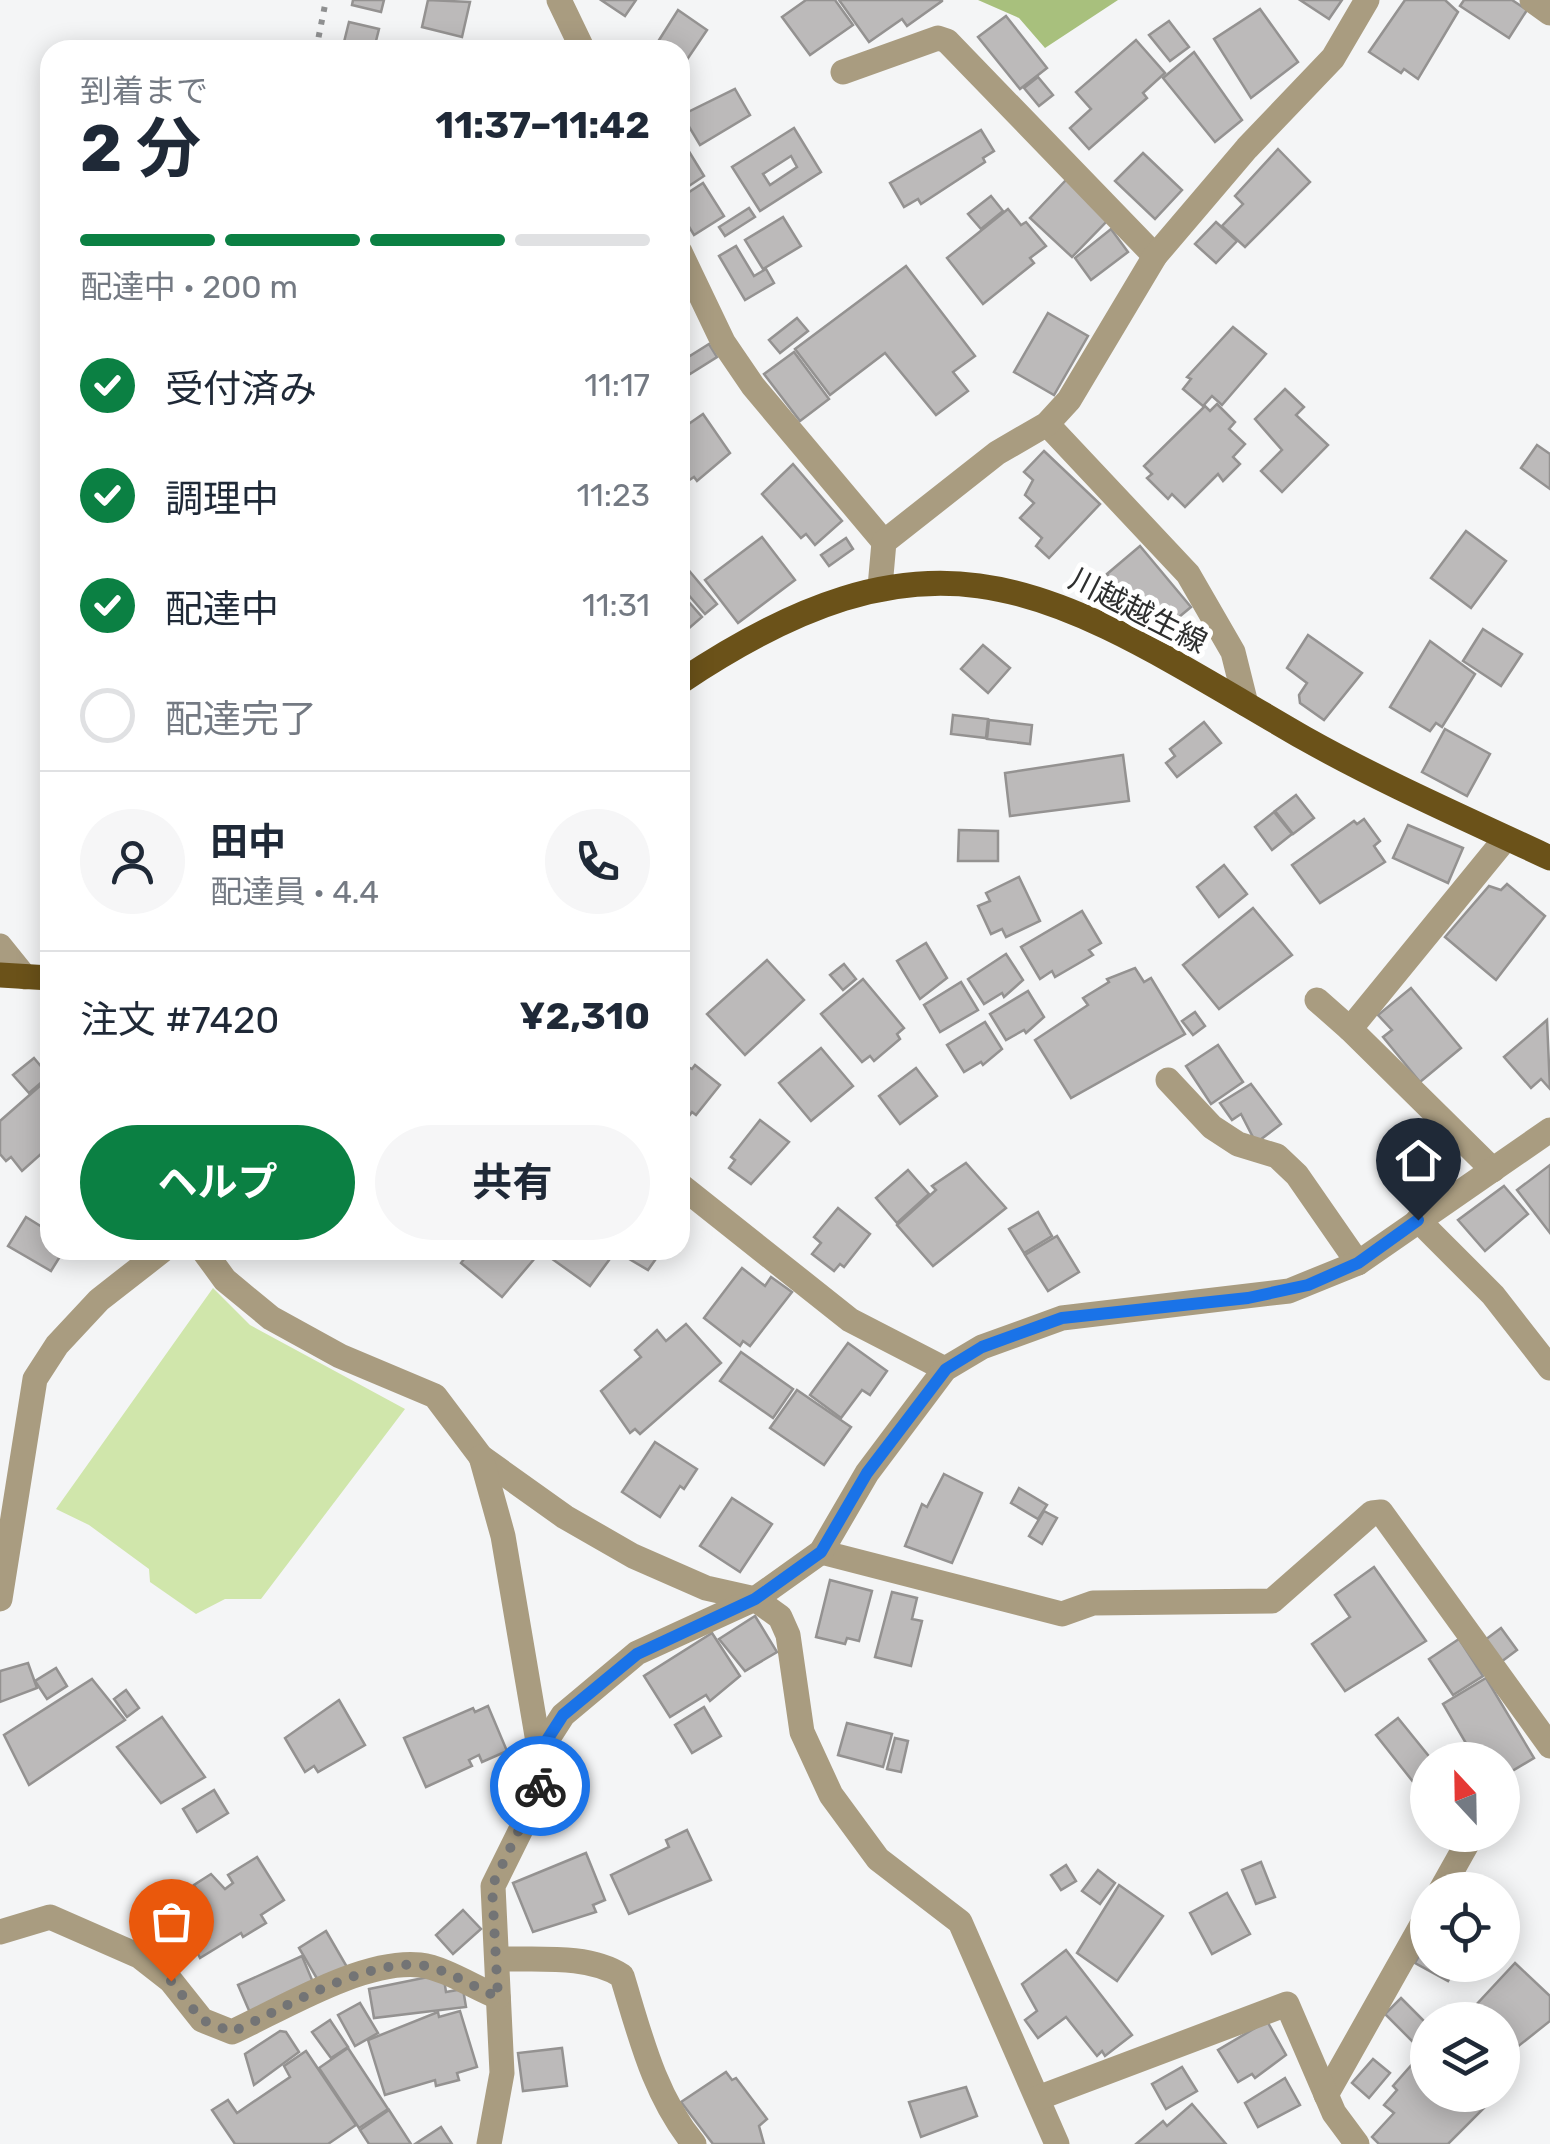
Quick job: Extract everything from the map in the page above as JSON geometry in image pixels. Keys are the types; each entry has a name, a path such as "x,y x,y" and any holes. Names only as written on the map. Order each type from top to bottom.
{"main road":[{"name":"川越越生線","path":"690,676 801,612 880,586 963,581 1048,601 1100,622 1354,766 1550,858"}],"street":[{"path":"559,0 578,40"},
{"path":"884,542 997,453 1047,424 1069,400 1155,256 1247,148 1333,58 1368,0"},
{"path":"1532,0 1550,13"},
{"path":"843,72 938,38 947,41 1155,256"},
{"path":"690,272 724,342 753,386 884,542 880,586"},
{"path":"1047,424 1188,574 1233,652 1246,704"},
{"path":"1350,1029 1506,838"},
{"path":"0,946 25,976"},
{"path":"1317,1000 1492,1170"},
{"path":"1168,1080 1212,1128 1238,1144 1277,1156 1297,1175 1358,1263"},
{"path":"538,1754 563,1715 637,1654 755,1599 821,1552 867,1473 946,1369 982,1347 1062,1318 1289,1291 1358,1263 1550,1130"},
{"path":"690,1193 850,1320 946,1369"},
{"path":"1418,1220 1493,1295 1550,1368"},
{"path":"0,1599 35,1379 56,1346 100,1300 151,1260"},
{"path":"210,1260 225,1280 271,1318 340,1356 435,1396 480,1456 565,1517 633,1556 706,1588 755,1599 780,1617 788,1635 802,1732 830,1796 878,1859 960,1922 1057,2144"},
{"path":"480,1456 503,1536 538,1754 540,1790 492,1886 502,2073 489,2144"},
{"path":"821,1552 1062,1614 1094,1603 1272,1601 1372,1513 1381,1512 1550,1746"},
{"path":"0,1932 50,1917 138,1956 171,1981 202,2020 232,2032 343,1981 378,1970 421,1965 498,1997"},
{"path":"1326,2095 1410,1946"},
{"path":"498,1959 575,1962 612,1969 622,1976 652,2074 671,2116 694,2144"},
{"path":"1038,2098 1287,2004 1326,2095 1358,2144"}],"path":[{"path":"318,40 326,0"}],"green space":[{"path":"978,0 1118,0 1045,48 1019,18"},
{"path":"213,1288 250,1325 405,1409 261,1599 225,1599 196,1614 150,1582 149,1569 89,1525 56,1509"}],"building":[{"path":"353,0 384,0 381,12 352,5"},
{"path":"428,0 470,2 462,37 422,27"},
{"path":"601,0 636,0 625,16"},
{"path":"806,0 835,0 853,25 810,55 782,17"},
{"path":"839,0 942,1 907,26 902,19 869,42"},
{"path":"1300,0 1342,0 1329,19"},
{"path":"1405,0 1445,0 1458,12 1418,79 1369,52"},
{"path":"1464,0 1512,0 1527,10 1509,38 1460,6"},
{"path":"1260,9 1298,62 1251,98 1214,39"},
{"path":"678,10 707,30 690,55 690,40 659,40"},
{"path":"1006,16 1047,68 1020,89 978,37"},
{"path":"1169,21 1189,47 1170,61 1149,35"},
{"path":"349,22 379,29 376,40 344,40"},
{"path":"1136,40 1165,73 1143,93 1147,98 1089,149 1070,128 1091,109 1076,92"},
{"path":"1194,52 1242,120 1215,142 1163,78"},
{"path":"1038,77 1053,95 1039,106 1024,88"},
{"path":"735,89 750,115 700,145 690,128 690,111"},
{"path":"794,128 821,172 760,211 732,167","holes":["791,156 797,167 770,185 763,174"]},
{"path":"981,130 994,151 983,158 985,162 921,204 918,199 904,207 890,183"},
{"path":"1278,149 1310,182 1245,247 1222,226 1243,204 1235,196"},
{"path":"690,153 704,176 690,185"},
{"path":"1143,153 1182,190 1155,219 1115,181"},
{"path":"1067,179 1109,219 1072,257 1030,218"},
{"path":"703,183 724,216 694,235 690,228 690,191"},
{"path":"991,196 1003,211 981,229 968,214"},
{"path":"749,208 755,217 725,236 719,227"},
{"path":"1008,209 1021,225 1026,222 1046,246 1030,258 1034,263 983,304 947,258"},
{"path":"783,217 801,246 763,269 745,240"},
{"path":"1216,222 1237,241 1216,263 1195,244"},
{"path":"1111,229 1128,252 1091,280 1075,258"},
{"path":"736,246 754,276 766,269 774,283 745,300 719,256"},
{"path":"906,266 975,356 953,372 968,391 936,415 885,353 830,395 795,349"},
{"path":"1048,313 1088,336 1054,395 1014,372"},
{"path":"797,318 808,331 780,353 769,340"},
{"path":"1233,327 1266,354 1222,405 1212,396 1203,406 1183,389 1191,379 1187,377"},
{"path":"709,344 717,357 690,374 690,356"},
{"path":"794,352 829,399 800,421 764,374"},
{"path":"1285,389 1304,407 1296,415 1328,445 1282,492 1261,471 1282,450 1255,419"},
{"path":"1217,404 1235,422 1229,429 1245,444 1233,457 1240,464 1223,481 1218,474 1185,507 1172,494 1168,499 1147,478 1152,474 1144,466 1205,406 1210,411"},
{"path":"703,414 730,453 697,481 694,477 690,480 690,423"},
{"path":"1537,445 1550,454 1550,489 1521,468"},
{"path":"1044,451 1100,504 1049,558 1036,546 1042,538 1020,518 1034,503 1025,495 1033,480 1024,472"},
{"path":"793,464 842,521 815,545 806,534 801,538 762,494"},
{"path":"1466,531 1506,561 1471,608 1431,578"},
{"path":"762,537 795,580 738,623 705,580"},
{"path":"846,538 853,549 829,566 821,555"},
{"path":"1140,546 1191,607 1167,627 1134,606 1107,574"},
{"path":"690,572 717,604 705,614 690,597"},
{"path":"690,603 702,617 690,627"},
{"path":"1483,629 1522,654 1501,686 1463,661"},
{"path":"1308,635 1362,673 1324,720 1300,703 1299,695 1307,683 1287,668"},
{"path":"1430,641 1475,674 1442,727 1436,723 1430,731 1390,707"},
{"path":"983,645 1010,668 988,693 961,669"},
{"path":"953,715 988,719 986,738 951,734"},
{"path":"989,720 1032,725 1030,744 987,739"},
{"path":"1204,722 1221,743 1177,777 1166,763 1175,756 1170,749"},
{"path":"1445,729 1490,754 1467,796 1422,772"},
{"path":"1123,755 1129,801 1010,816 1005,773"},
{"path":"1296,795 1314,818 1293,834 1275,811"},
{"path":"1274,812 1292,834 1272,850 1255,827"},
{"path":"1364,819 1380,841 1374,846 1385,862 1320,903 1292,865 1354,821 1357,824"},
{"path":"1408,825 1463,848 1448,883 1393,858"},
{"path":"959,830 998,831 998,861 958,861"},
{"path":"1224,865 1247,894 1219,917 1197,887"},
{"path":"1019,877 1040,921 1006,937 1002,929 991,934 978,906 990,901 986,893"},
{"path":"1507,884 1545,916 1496,980 1445,937 1489,886 1501,890"},
{"path":"1253,908 1292,955 1219,1009 1183,965"},
{"path":"1082,911 1101,943 1089,950 1093,955 1055,977 1052,971 1040,979 1021,947"},
{"path":"926,943 947,978 920,999 897,961"},
{"path":"1006,954 1023,980 1004,997 1002,993 984,1004 968,979"},
{"path":"767,960 804,1000 745,1055 707,1014"},
{"path":"844,964 856,979 843,990 830,975"},
{"path":"1135,968 1144,982 1151,978 1185,1034 1071,1098 1035,1040 1088,1005 1083,998 1109,982 1107,979"},
{"path":"863,979 904,1028 897,1034 900,1039 874,1061 870,1056 862,1062 821,1014"},
{"path":"961,982 978,1010 940,1032 924,1005"},
{"path":"1411,988 1461,1048 1420,1082 1383,1037 1392,1030 1378,1015"},
{"path":"1028,991 1044,1017 1026,1033 1024,1030 1006,1040 990,1014"},
{"path":"1195,1012 1205,1026 1193,1035 1182,1021"},
{"path":"1547,1020 1550,1089 1541,1079 1531,1088 1504,1057"},
{"path":"985,1022 1002,1049 983,1065 981,1062 964,1072 947,1045"},
{"path":"1218,1045 1243,1082 1211,1104 1186,1066"},
{"path":"821,1048 853,1086 811,1121 779,1083"},
{"path":"34,1058 40,1065 40,1084 29,1093 13,1075"},
{"path":"695,1065 720,1085 696,1115 690,1115"},
{"path":"916,1068 937,1096 900,1124 879,1096"},
{"path":"1251,1084 1281,1124 1256,1143 1241,1114 1232,1120 1220,1103"},
{"path":"40,1086 40,1155 22,1171 11,1157 6,1161 0,1154 0,1121"},
{"path":"760,1120 789,1142 751,1184 729,1168 735,1160 731,1157"},
{"path":"966,1163 1006,1208 933,1266 897,1225 936,1190 932,1186"},
{"path":"1550,1165 1550,1233 1517,1190"},
{"path":"908,1170 929,1194 897,1223 876,1198"},
{"path":"1504,1186 1528,1214 1485,1251 1458,1220"},
{"path":"838,1208 870,1234 844,1267 840,1264 834,1271 812,1254 821,1243 814,1237"},
{"path":"1038,1212 1052,1236 1024,1253 1009,1229"},
{"path":"26,1217 40,1226 40,1260 58,1260 51,1271 8,1246"},
{"path":"1057,1236 1079,1272 1048,1291 1025,1255"},
{"path":"463,1260 533,1260 502,1297 461,1263"},
{"path":"554,1260 609,1260 590,1286"},
{"path":"631,1260 655,1260 648,1270"},
{"path":"742,1268 765,1286 771,1277 792,1292 750,1346 743,1341 740,1346 704,1318"},
{"path":"686,1324 721,1363 640,1434 635,1429 630,1433 601,1391 641,1357 635,1350 657,1330 666,1341"},
{"path":"848,1343 887,1371 870,1395 862,1390 841,1418 810,1395"},
{"path":"741,1352 793,1389 773,1418 720,1381"},
{"path":"797,1390 851,1427 824,1465 770,1428"},
{"path":"655,1442 697,1469 684,1489 680,1486 660,1517 622,1492"},
{"path":"944,1474 982,1493 952,1563 905,1546 922,1504 927,1507"},
{"path":"1019,1488 1047,1505 1038,1519 1011,1503"},
{"path":"732,1498 772,1524 740,1572 700,1546"},
{"path":"1044,1511 1057,1518 1042,1544 1029,1536"},
{"path":"1374,1567 1426,1641 1345,1691 1312,1644 1350,1617 1335,1595"},
{"path":"830,1580 872,1591 859,1641 847,1638 845,1644 816,1637"},
{"path":"892,1592 917,1598 912,1619 922,1621 911,1666 875,1657"},
{"path":"755,1616 777,1652 745,1671 719,1639"},
{"path":"1501,1628 1517,1650 1497,1665 1481,1643"},
{"path":"712,1633 740,1676 710,1701 706,1695 670,1717 644,1676"},
{"path":"1459,1639 1483,1676 1453,1695 1429,1659"},
{"path":"28,1663 37,1688 0,1702 0,1671"},
{"path":"56,1668 67,1686 47,1699 35,1681"},
{"path":"1486,1678 1534,1758 1520,1766 1520,1742 1465,1742 1443,1704"},
{"path":"92,1679 125,1720 29,1785 4,1735"},
{"path":"126,1690 139,1708 127,1717 114,1699"},
{"path":"339,1700 365,1745 318,1772 314,1766 305,1772 285,1738"},
{"path":"488,1706 507,1751 482,1762 479,1755 469,1760 472,1766 426,1787 404,1738 473,1708 475,1712"},
{"path":"704,1707 721,1736 692,1753 675,1725"},
{"path":"162,1717 205,1777 161,1803 117,1747"},
{"path":"1398,1718 1417,1742 1410,1742 1410,1778 1376,1735"},
{"path":"847,1723 892,1734 883,1767 838,1755"},
{"path":"895,1738 908,1741 901,1772 887,1769"},
{"path":"214,1790 228,1813 197,1832 183,1809"},
{"path":"687,1830 711,1880 629,1914 611,1875 669,1847 666,1840"},
{"path":"586,1853 605,1900 593,1905 596,1912 533,1932 513,1883"},
{"path":"257,1857 284,1900 261,1915 266,1923 243,1937 241,1933 200,1958 197,1952 185,1959 151,1913 187,1890 189,1894 197,1890 194,1885 211,1874 225,1889 233,1883 228,1875"},
{"path":"1261,1862 1275,1897 1256,1904 1242,1870"},
{"path":"1066,1865 1076,1881 1061,1890 1051,1875"},
{"path":"1098,1870 1115,1883 1100,1904 1082,1891"},
{"path":"1119,1885 1163,1916 1117,1981 1077,1953"},
{"path":"1227,1893 1250,1934 1212,1954 1190,1913"},
{"path":"463,1910 481,1929 453,1954 436,1935"},
{"path":"326,1931 347,1967 319,1982 299,1948"},
{"path":"1066,1950 1132,2035 1105,2056 1102,2051 1097,2056 1066,2017 1038,2038 1025,2020 1037,2011 1022,1984"},
{"path":"302,1956 315,1987 251,2015 238,1985"},
{"path":"1520,1968 1550,1996 1550,2021 1520,2045 1520,2002 1479,2002 1497,1982 1520,1982"},
{"path":"433,1976 444,1979 446,1992 463,1989 466,2007 374,2018 369,1989"},
{"path":"1401,1998 1410,2007 1410,2039 1385,2014"},
{"path":"360,2003 378,2033 355,2046 338,2015"},
{"path":"460,2011 477,2067 457,2073 459,2080 436,2086 435,2080 385,2095 368,2040 438,2012 439,2017"},
{"path":"330,2020 348,2047 331,2058 312,2032"},
{"path":"1267,2021 1286,2055 1255,2078 1252,2074 1238,2082 1218,2050"},
{"path":"280,2031 286,2032 299,2052 254,2085 245,2054"},
{"path":"348,2048 388,2109 359,2128 319,2068"},
{"path":"562,2048 567,2086 523,2091 518,2053"},
{"path":"306,2051 356,2125 328,2144 235,2144 212,2110 228,2100 237,2113 290,2077 284,2066"},
{"path":"1373,2059 1390,2073 1369,2098 1352,2083"},
{"path":"1182,2067 1197,2091 1166,2109 1152,2084"},
{"path":"1410,2067 1410,2112 1480,2112 1448,2144 1379,2144 1372,2137 1394,2113 1384,2105 1397,2090 1393,2086"},
{"path":"726,2072 732,2080 736,2078 767,2119 759,2126 764,2144 713,2144 681,2102"},
{"path":"1285,2078 1300,2105 1258,2127 1245,2103"},
{"path":"966,2087 977,2116 921,2137 909,2102"},
{"path":"1192,2104 1226,2144 1136,2144 1163,2121 1167,2126"},
{"path":"389,2110 411,2144 369,2144 360,2130"},
{"path":"441,2127 452,2144 415,2144"}],"way so far":[{"path":"171,1981 202,2020 232,2032 343,1981 378,1970 421,1965 498,1997 492,1886 540,1786"}],"route":[{"path":"540,1786 538,1754 563,1715 637,1654 755,1599 821,1552 867,1473 946,1369 982,1347 1062,1318 1289,1291 1358,1263 1418,1220"}]}
